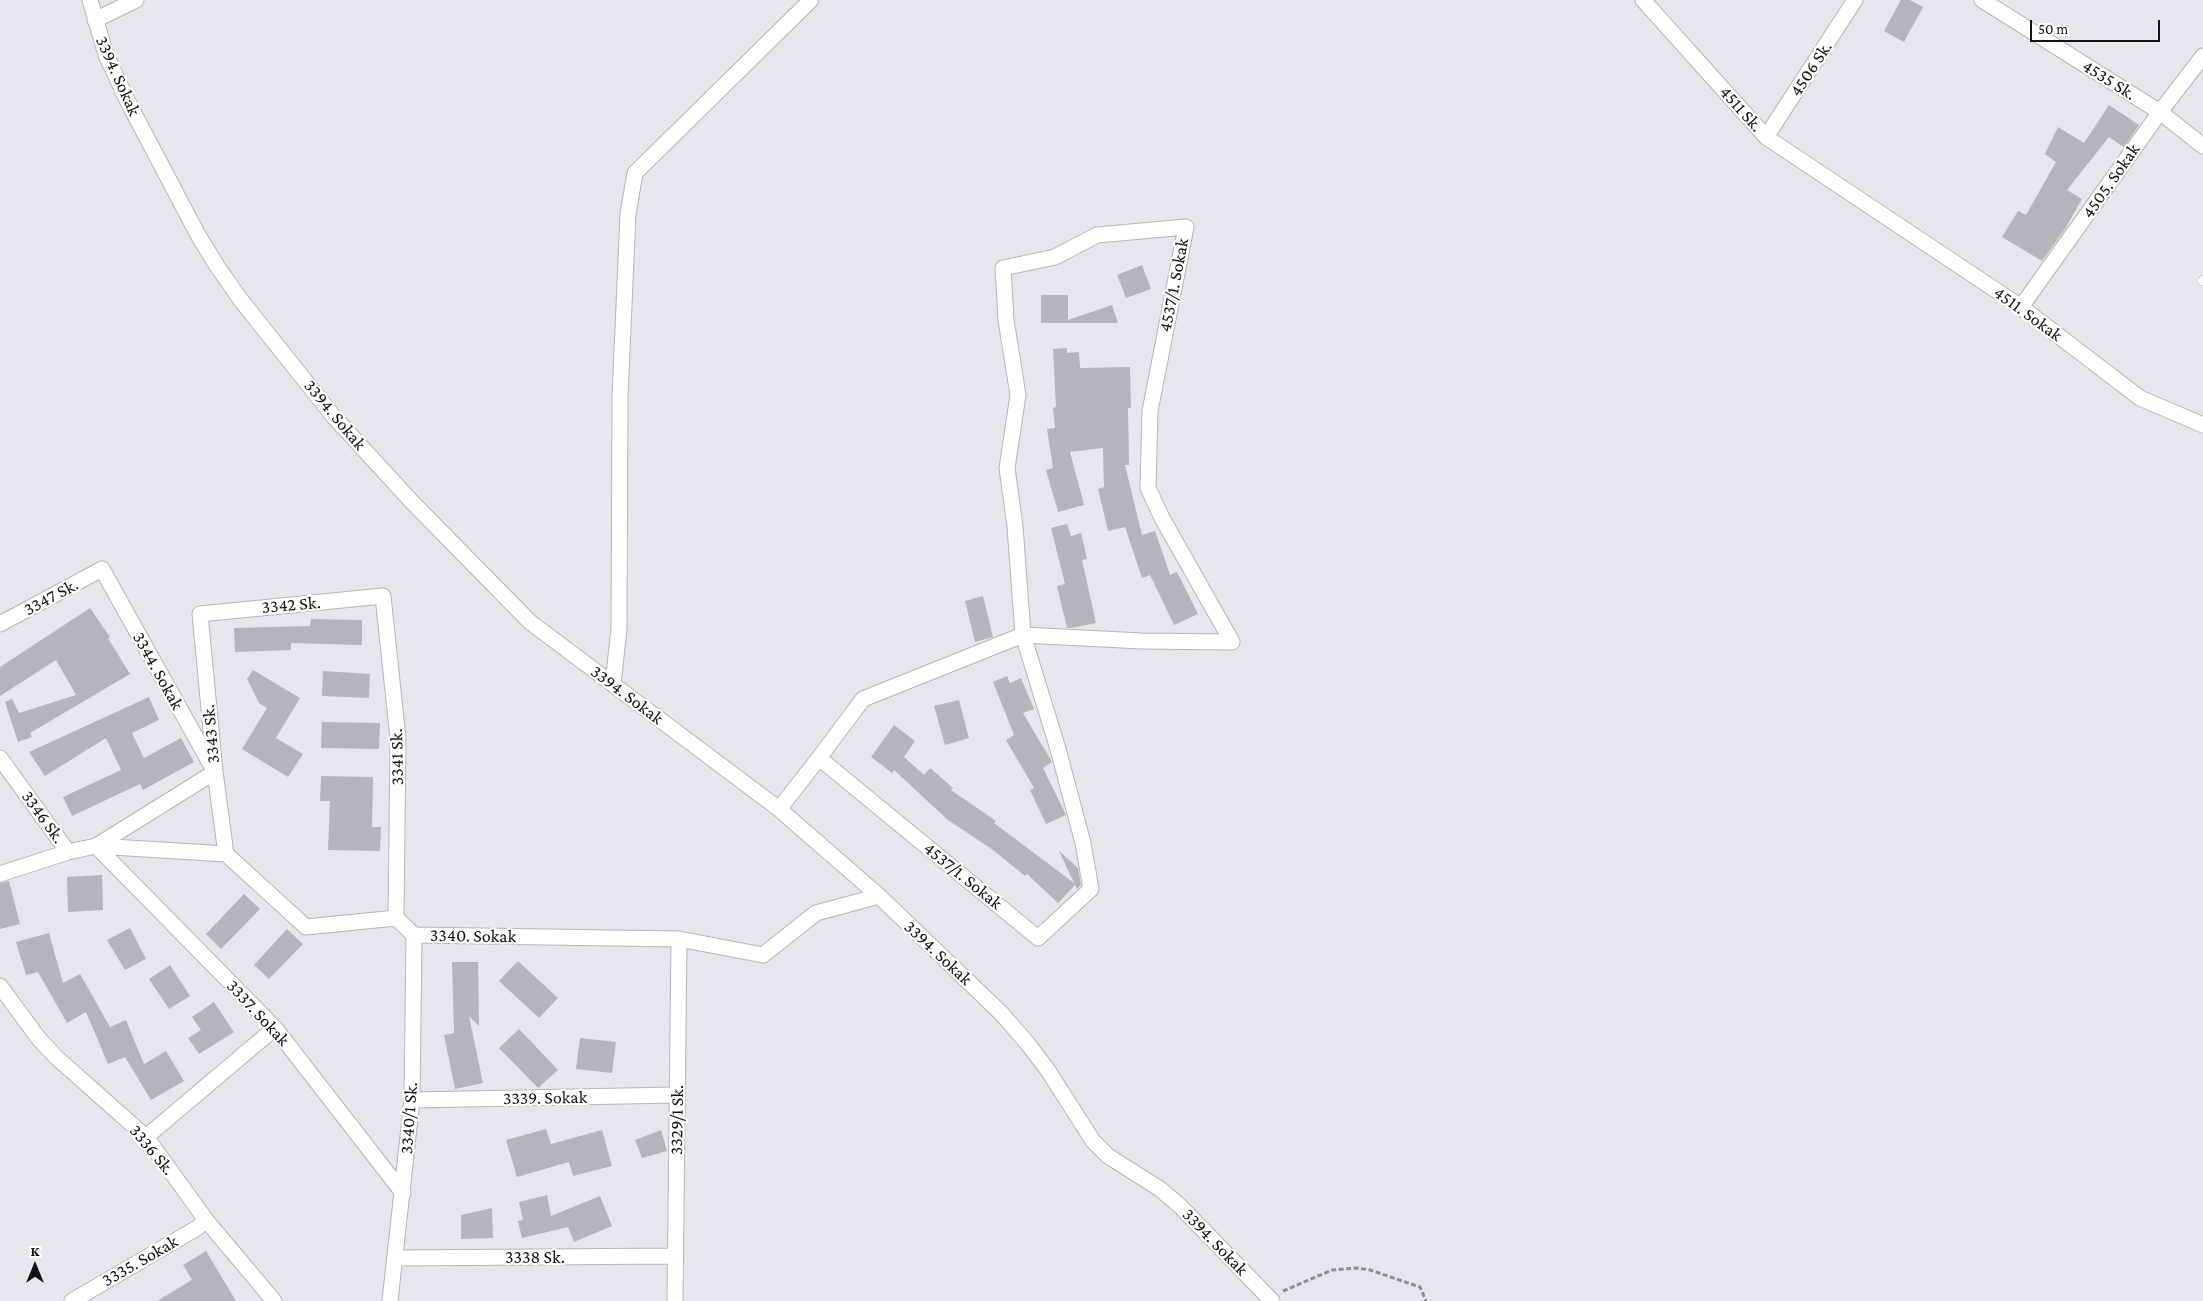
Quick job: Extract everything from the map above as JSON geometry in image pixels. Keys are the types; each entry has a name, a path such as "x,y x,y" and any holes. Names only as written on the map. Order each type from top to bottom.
{"street":[{"name":"3394. Sokak","path":"90,0 106,55 128,102 198,235 240,299 334,416 412,504 530,622 779,809 878,896 1015,1029 1047,1069 1093,1141 1108,1156 1160,1188 1180,1206 1270,1300"},
{"path":"95,20 136,0"},
{"path":"613,684 619,629 620,396 627,233 628,214 636,172 811,0"},
{"name":"4511 Sk.","path":"1643,0 1766,137 1857,196"},
{"name":"4506 Sk.","path":"1766,137 1855,0"},
{"name":"4535 Sk.","path":"1982,0 2160,112 2203,146"},
{"name":"4505. Sokak","path":"2021,307 2160,112 2203,56"},
{"name":"4511. Sokak","path":"1857,196 2021,307 2140,398 2203,425"},
{"name":"4537/1. Sokak","path":"1023,635 1016,526 1008,468 1018,395 1006,320 1003,268 1055,257 1097,235 1186,227 1150,411 1148,488 1162,518 1232,642 1023,635 862,699 819,758 1038,938 1091,889 1083,843 1058,749 1023,635"},
{"name":"3347 Sk.","path":"0,624 102,569"},
{"name":"3344. Sokak","path":"102,569 215,772"},
{"name":"3342 Sk.","path":"200,614 383,596"},
{"name":"3341 Sk.","path":"383,596 398,738 396,918"},
{"name":"3343 Sk.","path":"200,614 215,772 226,854"},
{"name":"3346 Sk.","path":"0,758 68,852"},
{"path":"779,809 819,758"},
{"path":"96,846 215,772"},
{"path":"0,874 68,852 96,846 226,854 306,927 396,918"},
{"name":"3337. Sokak","path":"96,846 275,1028 403,1193"},
{"name":"3340. Sokak","path":"396,918 414,935 679,939 763,955 816,913 878,896"},
{"name":"3340/1 Sk.","path":"390,1301 412,1100 414,935"},
{"name":"3329/1 Sk.","path":"675,1301 679,939"},
{"name":"3336 Sk.","path":"0,986 39,1039 57,1058 146,1137 206,1220 274,1301"},
{"path":"146,1137 275,1028"},
{"name":"3339. Sokak","path":"412,1100 677,1095"},
{"name":"3335. Sokak","path":"72,1301 88,1297 197,1228 206,1220"},
{"name":"3338 Sk.","path":"395,1258 674,1256"}],"path":[{"path":"1270,1300 1332,1270 1357,1268 1370,1270 1420,1287 1426,1301"}],"building":[{"path":"1901,0 1910,0 1923,7 1904,42 1884,31"},
{"path":"2109,105 2139,125 2124,147 2109,137 2067,190 2082,199 2065,229 2042,261 2002,237 2018,211 2026,215 2056,162 2045,154 2058,127 2084,143"},
{"path":"1142,265 1151,289 1126,298 1117,275"},
{"path":"1041,295 1068,295 1068,320 1112,305 1118,323 1041,323"},
{"path":"1067,348 1067,353 1079,352 1080,368 1130,367 1131,408 1128,408 1129,465 1125,465 1142,535 1155,531 1170,575 1177,572 1198,614 1174,625 1150,575 1142,578 1125,527 1108,531 1098,489 1104,487 1103,448 1070,452 1084,505 1058,512 1046,470 1053,468 1047,429 1055,428 1053,408 1056,407 1053,349"},
{"path":"1067,524 1071,536 1081,533 1087,559 1082,560 1096,623 1071,628 1067,628 1057,586 1065,584 1051,528"},
{"path":"983,596 993,637 975,642 965,601"},
{"path":"90,608 110,637 108,638 130,674 30,733 32,737 18,742 5,702 12,699 19,713 76,695 56,660 0,696 0,667"},
{"path":"311,619 362,620 362,645 291,643 291,650 235,652 234,628 310,626"},
{"path":"253,670 300,698 276,738 303,754 288,777 242,749 267,708 259,703 247,679"},
{"path":"323,671 370,674 369,698 322,696"},
{"path":"1007,676 1010,683 1021,678 1034,709 1023,713 1052,762 1043,768 1066,815 1046,824 1030,790 1034,788 1006,740 1014,735 993,682"},
{"path":"149,697 159,720 132,733 144,758 181,738 194,762 143,790 140,784 72,816 63,797 121,770 106,738 45,776 29,752"},
{"path":"959,700 969,738 945,745 934,706"},
{"path":"322,722 380,723 379,749 321,748"},
{"path":"894,725 915,741 904,757 924,775 930,768 953,788 951,790 996,821 994,823 1074,883 1059,851 1078,868 1081,885 1077,889 1075,885 1058,903 1027,874 1025,876 993,850 948,820 894,770 892,773 871,757"},
{"path":"321,776 373,777 372,827 381,827 380,851 328,850 330,801 320,801"},
{"path":"102,875 103,910 68,912 67,877"},
{"path":"9,881 20,924 0,929 0,883"},
{"path":"244,894 260,909 221,949 206,934"},
{"path":"130,928 146,959 125,970 107,940"},
{"path":"287,929 303,944 269,979 254,965"},
{"path":"49,933 63,983 80,974 110,1027 126,1020 144,1064 166,1051 184,1081 151,1100 125,1057 108,1064 86,1012 67,1023 38,972 26,975 16,942"},
{"path":"518,961 558,998 539,1018 499,981"},
{"path":"452,962 478,962 479,1026 469,1016 483,1083 455,1089 444,1035 454,1033"},
{"path":"170,965 190,996 169,1009 149,979"},
{"path":"214,1002 234,1032 199,1054 188,1038 201,1030 192,1017"},
{"path":"519,1029 558,1070 538,1088 499,1048"},
{"path":"580,1038 616,1042 612,1073 576,1069"},
{"path":"546,1129 551,1144 602,1130 612,1166 573,1176 569,1162 517,1177 506,1140"},
{"path":"661,1130 667,1151 642,1158 635,1140"},
{"path":"547,1195 551,1216 600,1196 612,1226 574,1242 568,1227 522,1238 518,1221 523,1220 519,1202"},
{"path":"492,1208 493,1238 461,1239 461,1215"},
{"path":"206,1251 236,1301 157,1301 192,1280 183,1265"}]}
